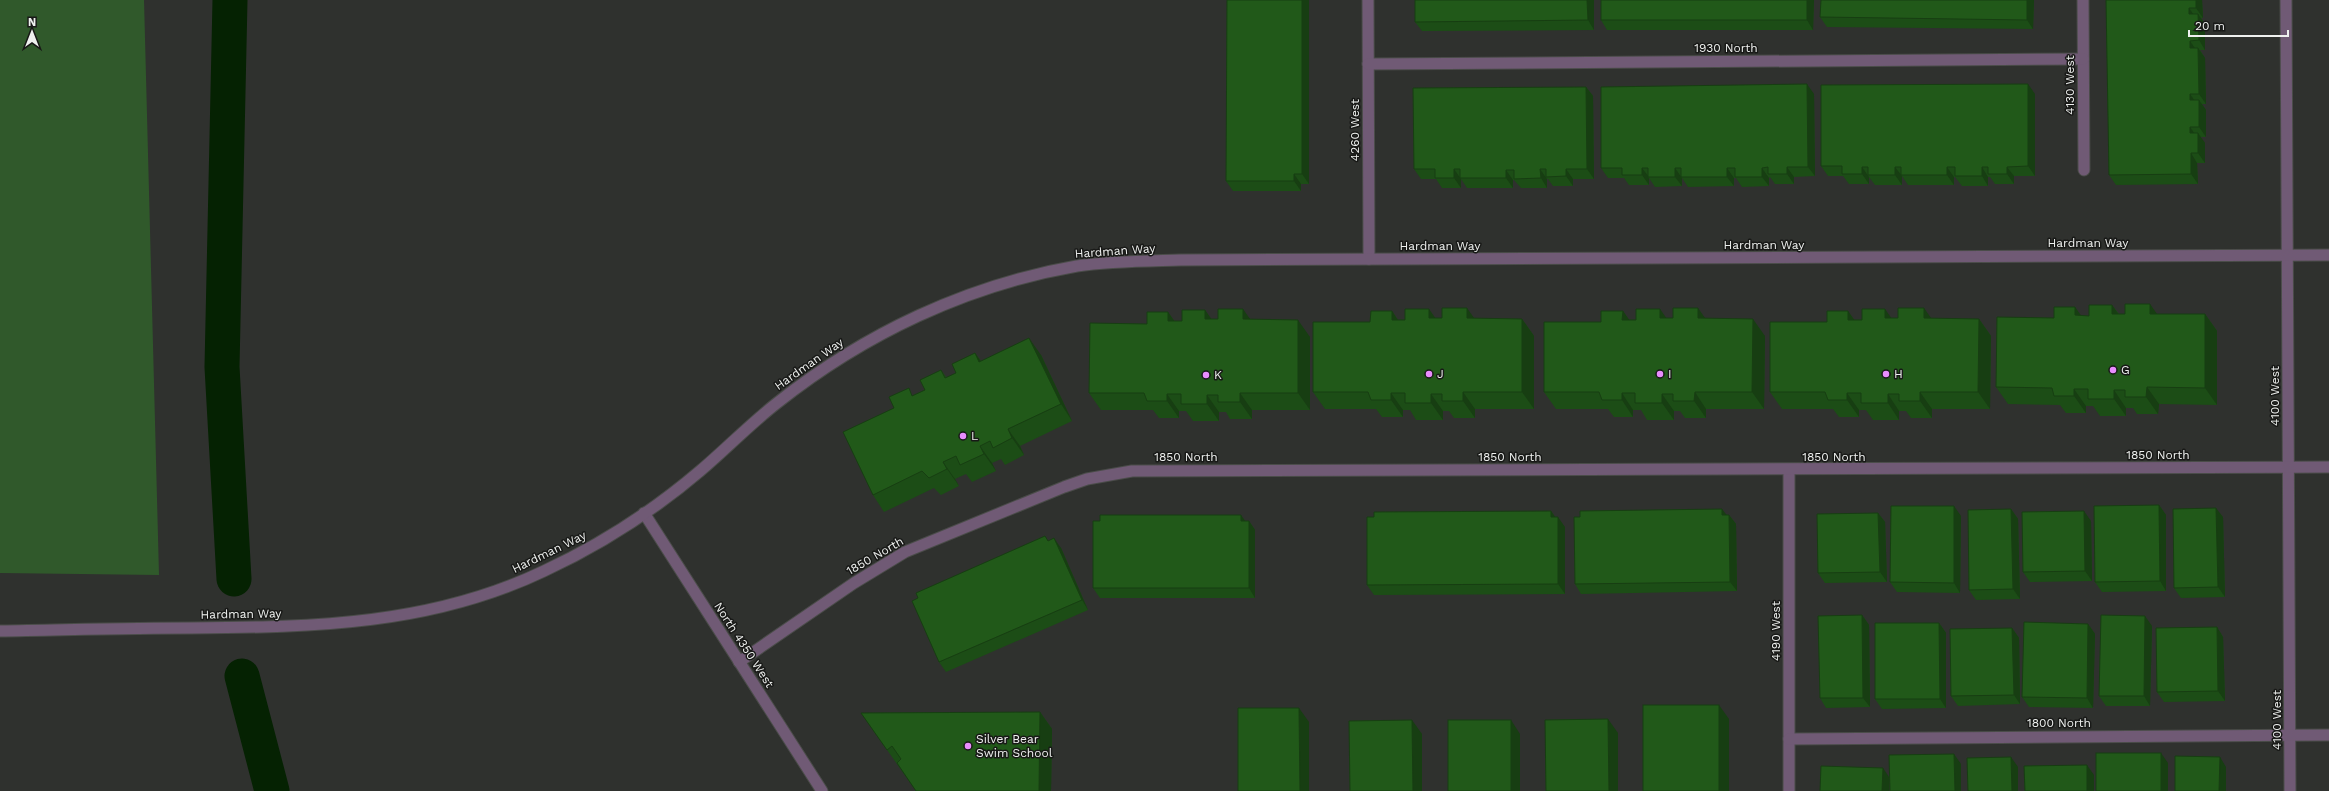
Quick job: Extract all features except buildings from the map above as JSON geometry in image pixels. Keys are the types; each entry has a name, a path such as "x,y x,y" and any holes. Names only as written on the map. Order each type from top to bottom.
{"street":[{"name":"4260 West","path":"1368,0 1369,259"},
{"name":"4130 West","path":"2083,0 2084,170"},
{"name":"4100 West","path":"2286,0 2290,791"},
{"name":"1930 North","path":"1368,64 2083,60"},
{"name":"Hardman Way","path":"0,630 279,627 373,620 408,614 459,602 542,572 615,534 695,475 774,404 851,349 923,313 984,290 1035,275 1080,266 1123,262 1369,259 2329,255"},
{"name":"1850 North","path":"739,662 854,583 905,552 1064,487 1111,473 1154,470 1789,470 2329,467"},
{"name":"4190 West","path":"1789,470 1789,791"},
{"name":"North 4350 West","path":"644,514 822,791"},
{"name":"1800 North","path":"1789,738 2329,735"}],"green space":[{"path":"0,0 144,0 159,575 0,573"}],"waterway":[{"path":"230,0 222,367 234,579"},
{"path":"242,676 272,791"}],"place":[{"name":"G","path":"2113,370"},
{"name":"J","path":"1429,374"},
{"name":"I","path":"1660,374"},
{"name":"H","path":"1886,374"},
{"name":"K","path":"1206,375"},
{"name":"L","path":"963,436"},
{"name":"Silver Bear Swim School","path":"968,746"}]}
